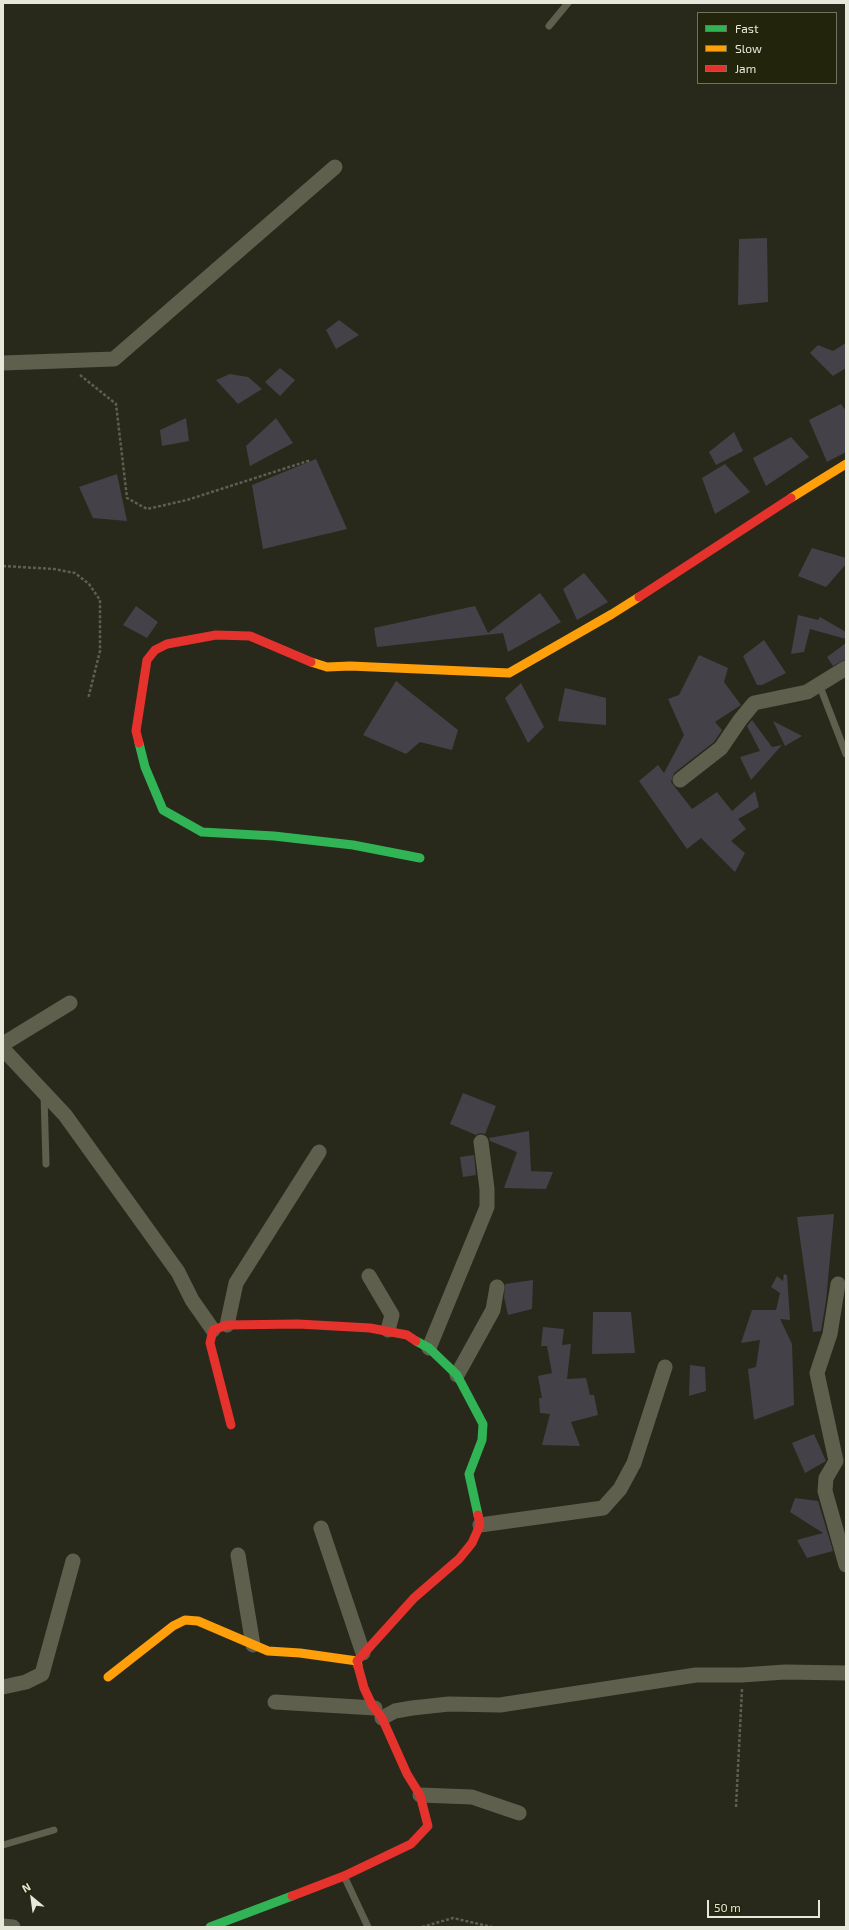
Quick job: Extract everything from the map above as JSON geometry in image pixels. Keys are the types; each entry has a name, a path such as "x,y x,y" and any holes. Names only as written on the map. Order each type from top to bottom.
{"street":[{"path":"3,363 114,359 336,167"},
{"path":"420,858 345,844 274,836 202,832 163,810 145,767 136,731 147,660 155,650 167,644 216,635 250,636 272,647 327,667 350,666 509,673 612,614 729,537 846,464"},
{"path":"680,780 721,748 754,703 807,692 846,668"},
{"path":"3,1044 70,1003"},
{"path":"3,1049 65,1115 178,1272 192,1300 220,1328 298,1324 388,1330 407,1335 429,1348 457,1375 475,1407 482,1424 482,1440 469,1474 480,1525 472,1542 459,1559 414,1598 360,1657"},
{"path":"429,1348 487,1207 487,1189 481,1142"},
{"path":"231,1425 210,1343 220,1328 236,1283 319,1152"},
{"path":"369,1276 392,1315 388,1330"},
{"path":"838,1284 830,1334 817,1373 841,1458 826,1478 825,1491 846,1565"},
{"path":"457,1375 493,1310 497,1287"},
{"path":"480,1525 602,1508 620,1489 634,1463 665,1367"},
{"path":"210,1927 344,1876 411,1844 428,1826 420,1795 364,1688 360,1657 321,1528"},
{"path":"238,1555 253,1645"},
{"path":"3,1688 26,1682 42,1674 73,1561"},
{"path":"108,1677 173,1626 185,1620 198,1621 268,1651 360,1657"},
{"path":"275,1702 378,1713 449,1704 500,1705 696,1675 742,1675 785,1672 846,1673"},
{"path":"420,1795 472,1797 519,1813"},
{"path":"3,1926 13,1927"}],"lane":[{"path":"549,26 568,3"},
{"path":"819,684 846,754"},
{"path":"44,1091 46,1164"},
{"path":"3,1844 54,1830"},
{"path":"344,1876 368,1927"}],"path":[{"path":"62,361 116,404 127,498 147,509 187,500 311,460"},
{"path":"3,566 54,569 75,573 89,584 100,600 100,651 88,699"},
{"path":"736,1807 742,1675"},
{"path":"422,1927 454,1918 492,1927"}],"building":[{"path":"767,238 768,302 738,305 739,239"},
{"path":"339,320 359,335 336,349 326,330"},
{"path":"846,343 846,368 833,376 810,353 818,345 833,351"},
{"path":"280,368 295,380 280,396 265,382"},
{"path":"230,374 248,377 262,389 238,404 216,380"},
{"path":"841,404 846,411 846,452 827,462 809,420"},
{"path":"186,418 189,441 162,446 160,430"},
{"path":"276,418 293,443 250,466 246,446"},
{"path":"734,432 743,451 716,465 709,452"},
{"path":"791,437 809,457 766,486 753,458"},
{"path":"316,459 347,529 263,549 252,485"},
{"path":"725,464 750,492 715,514 702,478"},
{"path":"117,474 127,521 93,518 79,487"},
{"path":"812,548 846,558 846,564 826,587 798,576"},
{"path":"584,573 608,602 577,620 563,589"},
{"path":"540,593 561,622 508,652 503,633 377,647 374,628 475,606 488,633"},
{"path":"136,606 158,622 147,638 123,625"},
{"path":"798,615 818,620 820,617 846,632 846,639 810,629 804,652 791,654"},
{"path":"764,640 786,673 762,685 757,685 743,656"},
{"path":"846,643 846,659 833,666 827,657"},
{"path":"699,655 728,668 724,682 741,705 715,722 722,730 714,742 674,773 671,782 692,809 717,792 732,811 755,791 759,807 738,819 746,829 731,841 745,853 735,872 701,838 687,849 639,781 658,765 664,773 684,735 668,699 679,695"},
{"path":"396,681 458,730 452,750 420,742 406,754 363,735"},
{"path":"521,683 544,727 528,743 505,698"},
{"path":"565,688 606,698 606,725 558,721"},
{"path":"752,720 772,747 782,745 751,780 740,757 760,751 747,726"},
{"path":"773,721 802,736 785,746"},
{"path":"463,1093 496,1106 485,1134 480,1133 476,1135 450,1124"},
{"path":"529,1131 531,1171 553,1172 546,1189 504,1188 517,1152 490,1141 489,1138"},
{"path":"474,1155 476,1175 463,1177 460,1157"},
{"path":"834,1214 826,1301 821,1331 813,1332 797,1217"},
{"path":"784,1274 787,1275 790,1320 780,1319 792,1344 794,1405 754,1420 748,1369 756,1367 760,1340 741,1343 752,1310 776,1310 780,1293 771,1287 777,1276 783,1281"},
{"path":"533,1280 532,1309 508,1315 504,1297 505,1284"},
{"path":"593,1312 631,1312 635,1353 592,1354"},
{"path":"543,1327 564,1329 562,1345 571,1344 567,1379 586,1378 590,1395 594,1395 598,1415 571,1422 580,1446 542,1445 550,1414 540,1413 539,1398 542,1398 538,1376 552,1373 547,1346 541,1346"},
{"path":"690,1365 705,1367 706,1391 689,1396"},
{"path":"814,1434 826,1461 805,1473 792,1443"},
{"path":"795,1498 818,1501 833,1551 807,1558 797,1540 823,1533 790,1512"}],"traffic: fast":[{"path":"139,743 145,767 163,810 202,832 274,836 353,845 420,858"},
{"path":"416,1341 429,1348 457,1375 483,1424 482,1440 469,1474 478,1515"},
{"path":"210,1927 292,1896"}],"traffic: slow":[{"path":"791,498 846,464"},
{"path":"311,662 327,667 350,666 509,673 639,597"},
{"path":"108,1677 173,1626 185,1620 198,1621 268,1651 300,1653 357,1661 358,1666"}],"traffic: jam":[{"path":"639,597 791,498"},
{"path":"139,743 136,731 147,660 155,650 167,644 216,635 250,636 311,662"},
{"path":"231,1425 210,1343 213,1330 227,1325 298,1324 370,1328 407,1335 416,1341"},
{"path":"357,1661 414,1598 459,1559 472,1543 480,1525 478,1515"},
{"path":"292,1896 344,1876 411,1844 428,1826 420,1795 407,1774 382,1718 372,1705 364,1688 358,1666"}]}
